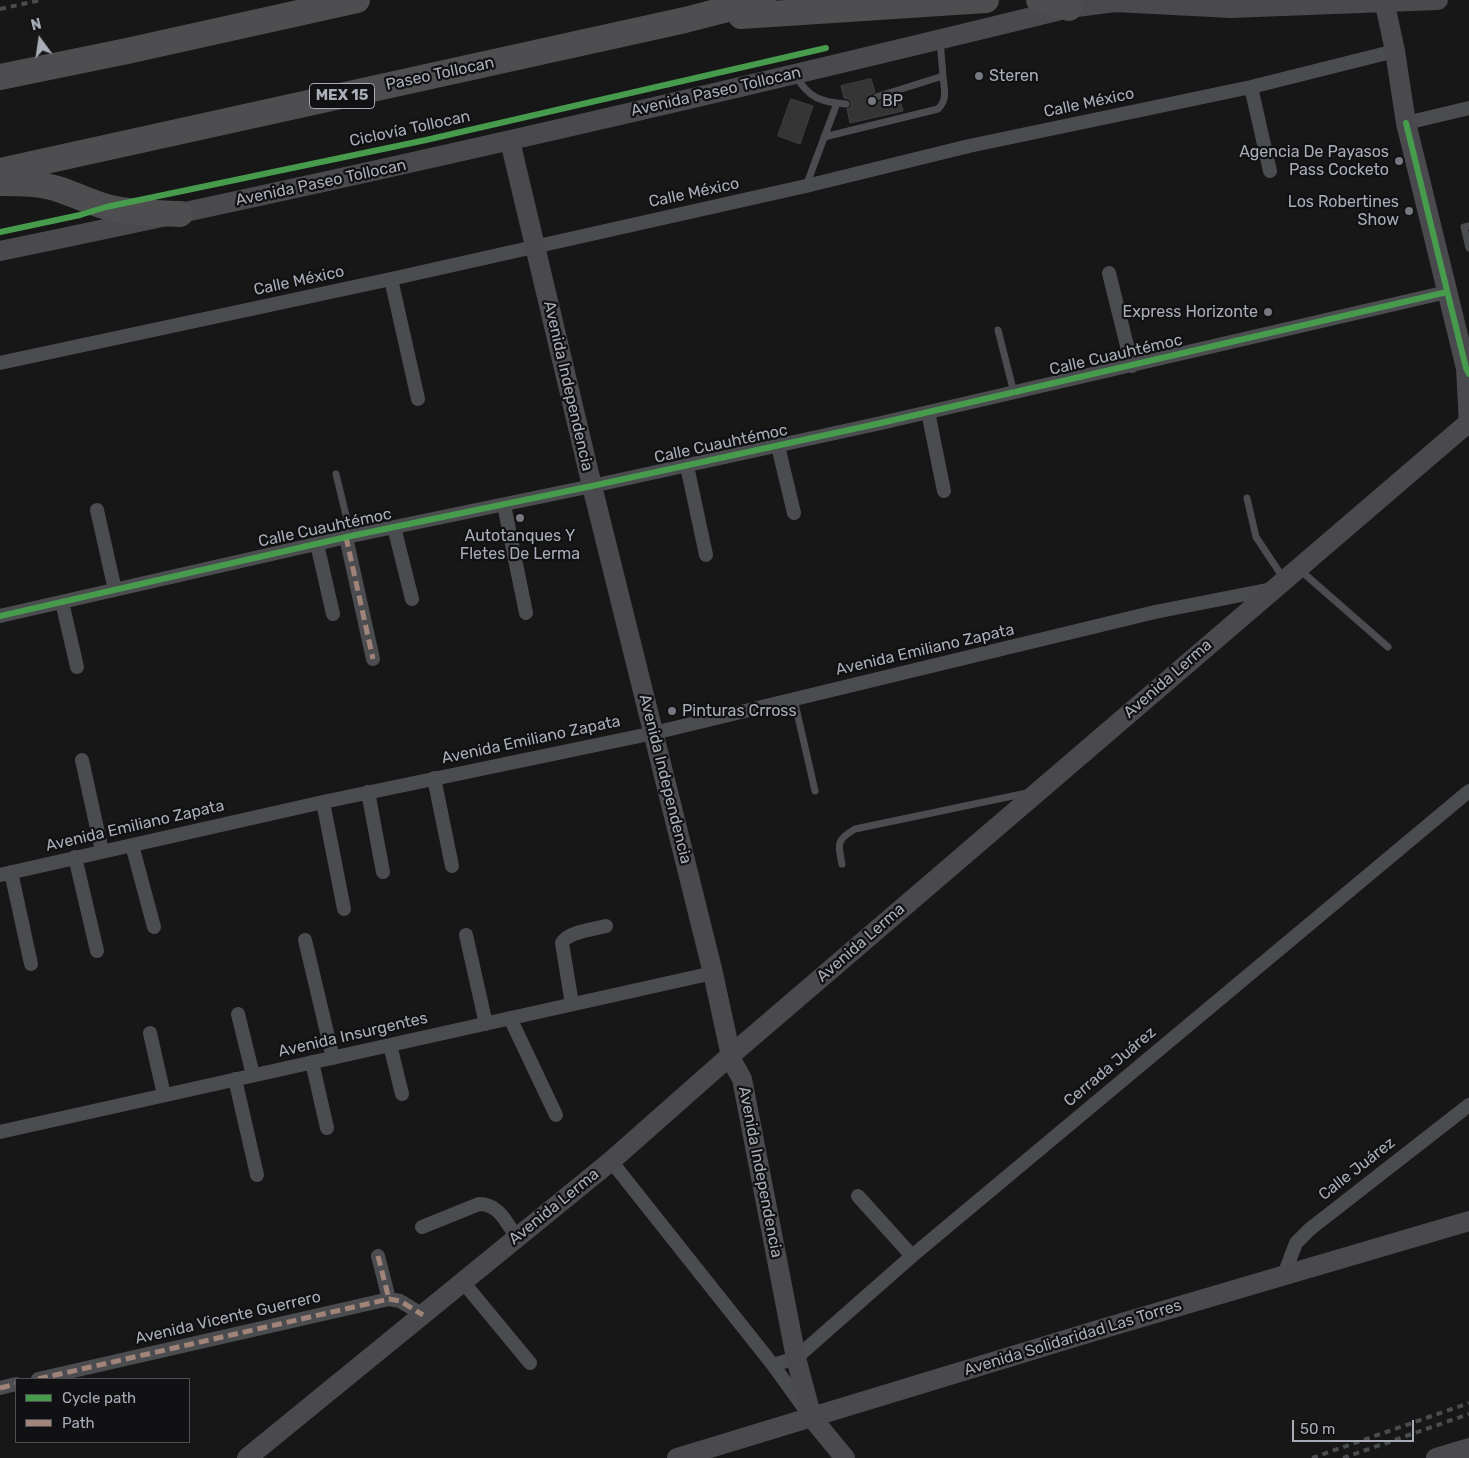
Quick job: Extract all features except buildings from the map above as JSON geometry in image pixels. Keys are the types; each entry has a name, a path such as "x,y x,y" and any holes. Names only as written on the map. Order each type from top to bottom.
{"highway":[{"path":"127,51 216,18 278,0"},
{"path":"0,77 357,0"},
{"name":"Paseo Tollocan","path":"0,171 685,20 763,0"},
{"path":"685,20 986,0"},
{"path":"1039,0 1069,8"},
{"path":"0,183 50,187 106,207 127,211 180,214"}],"main road":[{"name":"Avenida Paseo Tollocan","path":"0,251 180,214 510,141 1069,8 1118,1 1231,8 1438,0"},
{"path":"1384,1 1395,51 1406,122 1467,371 1469,423"},
{"name":"Avenida Independencia","path":"510,141 592,486 735,1065 796,1358 812,1418 845,1458"},
{"name":"Avenida Lerma","path":"247,1458 517,1238 617,1168 735,1065 1037,791 1469,423"},
{"name":"Avenida Solidaridad Las Torres","path":"677,1458 1469,1220"},
{"path":"1436,1458 1469,1448"}],"street":[{"name":"Calle México","path":"0,363 390,279 806,186 969,146 1251,86 1395,51"},
{"path":"1251,86 1270,171"},
{"path":"1406,122 1469,108"},
{"path":"1109,273 1132,366"},
{"path":"390,279 418,399"},
{"name":"Calle Cuauhtémoc","path":"0,616 348,536 504,505 778,446 1447,292"},
{"path":"928,412 944,491"},
{"path":"778,446 794,513"},
{"path":"687,466 706,555"},
{"path":"504,505 526,613"},
{"path":"97,510 115,590"},
{"path":"394,527 412,599"},
{"path":"348,536 373,659"},
{"path":"317,544 334,614"},
{"name":"Avenida Emiliano Zapata","path":"5,873 368,792 654,733 1156,612 1285,578"},
{"path":"62,602 77,666"},
{"path":"82,760 102,851"},
{"path":"434,778 452,866"},
{"name":"Cerrada Juárez","path":"773,1365 796,1358 912,1256 1469,791"},
{"path":"368,792 383,872"},
{"path":"322,802 344,910"},
{"path":"132,844 154,927"},
{"path":"75,857 97,951"},
{"path":"5,873 31,964"},
{"path":"572,1004 562,950 563,939 606,926"},
{"path":"466,935 486,1024"},
{"path":"305,940 333,1058"},
{"name":"Avenida Insurgentes","path":"0,1132 713,973"},
{"path":"238,1014 253,1075"},
{"path":"510,1018 556,1115"},
{"path":"150,1033 164,1095"},
{"path":"390,1045 402,1094"},
{"path":"312,1062 326,1128"},
{"path":"235,1079 257,1175"},
{"name":"Calle Juárez","path":"1284,1275 1296,1244 1310,1229 1469,1105"},
{"name":"Avenida Independencia","path":"617,1168 773,1365 812,1418"},
{"path":"858,1196 912,1256"},
{"path":"422,1227 479,1204 488,1204 496,1209 517,1238"},
{"path":"378,1256 389,1299 400,1301 423,1315"},
{"path":"463,1282 530,1363"},
{"name":"Avenida Vicente Guerrero","path":"42,1378 389,1299"},
{"path":"0,1388 15,1384"}],"lane":[{"path":"824,137 938,109 943,104 945,98 940,39"},
{"path":"794,73 807,92 828,102 846,104"},
{"path":"876,97 943,76"},
{"path":"806,186 837,103"},
{"path":"1469,226 1464,227 1469,248"},
{"path":"998,330 1014,393"},
{"path":"336,474 348,536"},
{"path":"1247,498 1256,537 1285,578 1388,647"},
{"path":"794,699 814,791"},
{"path":"842,864 838,844 843,836 855,829 1037,791"}],"railway":[{"path":"0,9 41,0"},
{"path":"1312,1458 1469,1403"},
{"path":"1343,1458 1469,1414"}],"marked path":[{"path":"346,537 373,659"},
{"path":"378,1256 389,1299"},
{"path":"42,1378 389,1299 400,1301 423,1315"},
{"path":"0,1388 15,1384"}],"cycle path":[{"name":"Ciclovía Tollocan","path":"0,232 80,215 106,207 426,140 826,48"},
{"path":"1406,123 1469,374"},
{"path":"0,616 351,536 881,423 1447,292"}],"place":[{"name":"Steren","path":"979,76"},
{"name":"BP","path":"872,101"},
{"name":"Agencia De Payasos Pass Cocketo","path":"1399,161"},
{"name":"Los Robertines Show","path":"1409,211"},
{"name":"Express Horizonte","path":"1268,312"},
{"name":"Autotanques Y Fletes De Lerma","path":"520,518"},
{"name":"Pinturas Crross","path":"672,711"}]}
